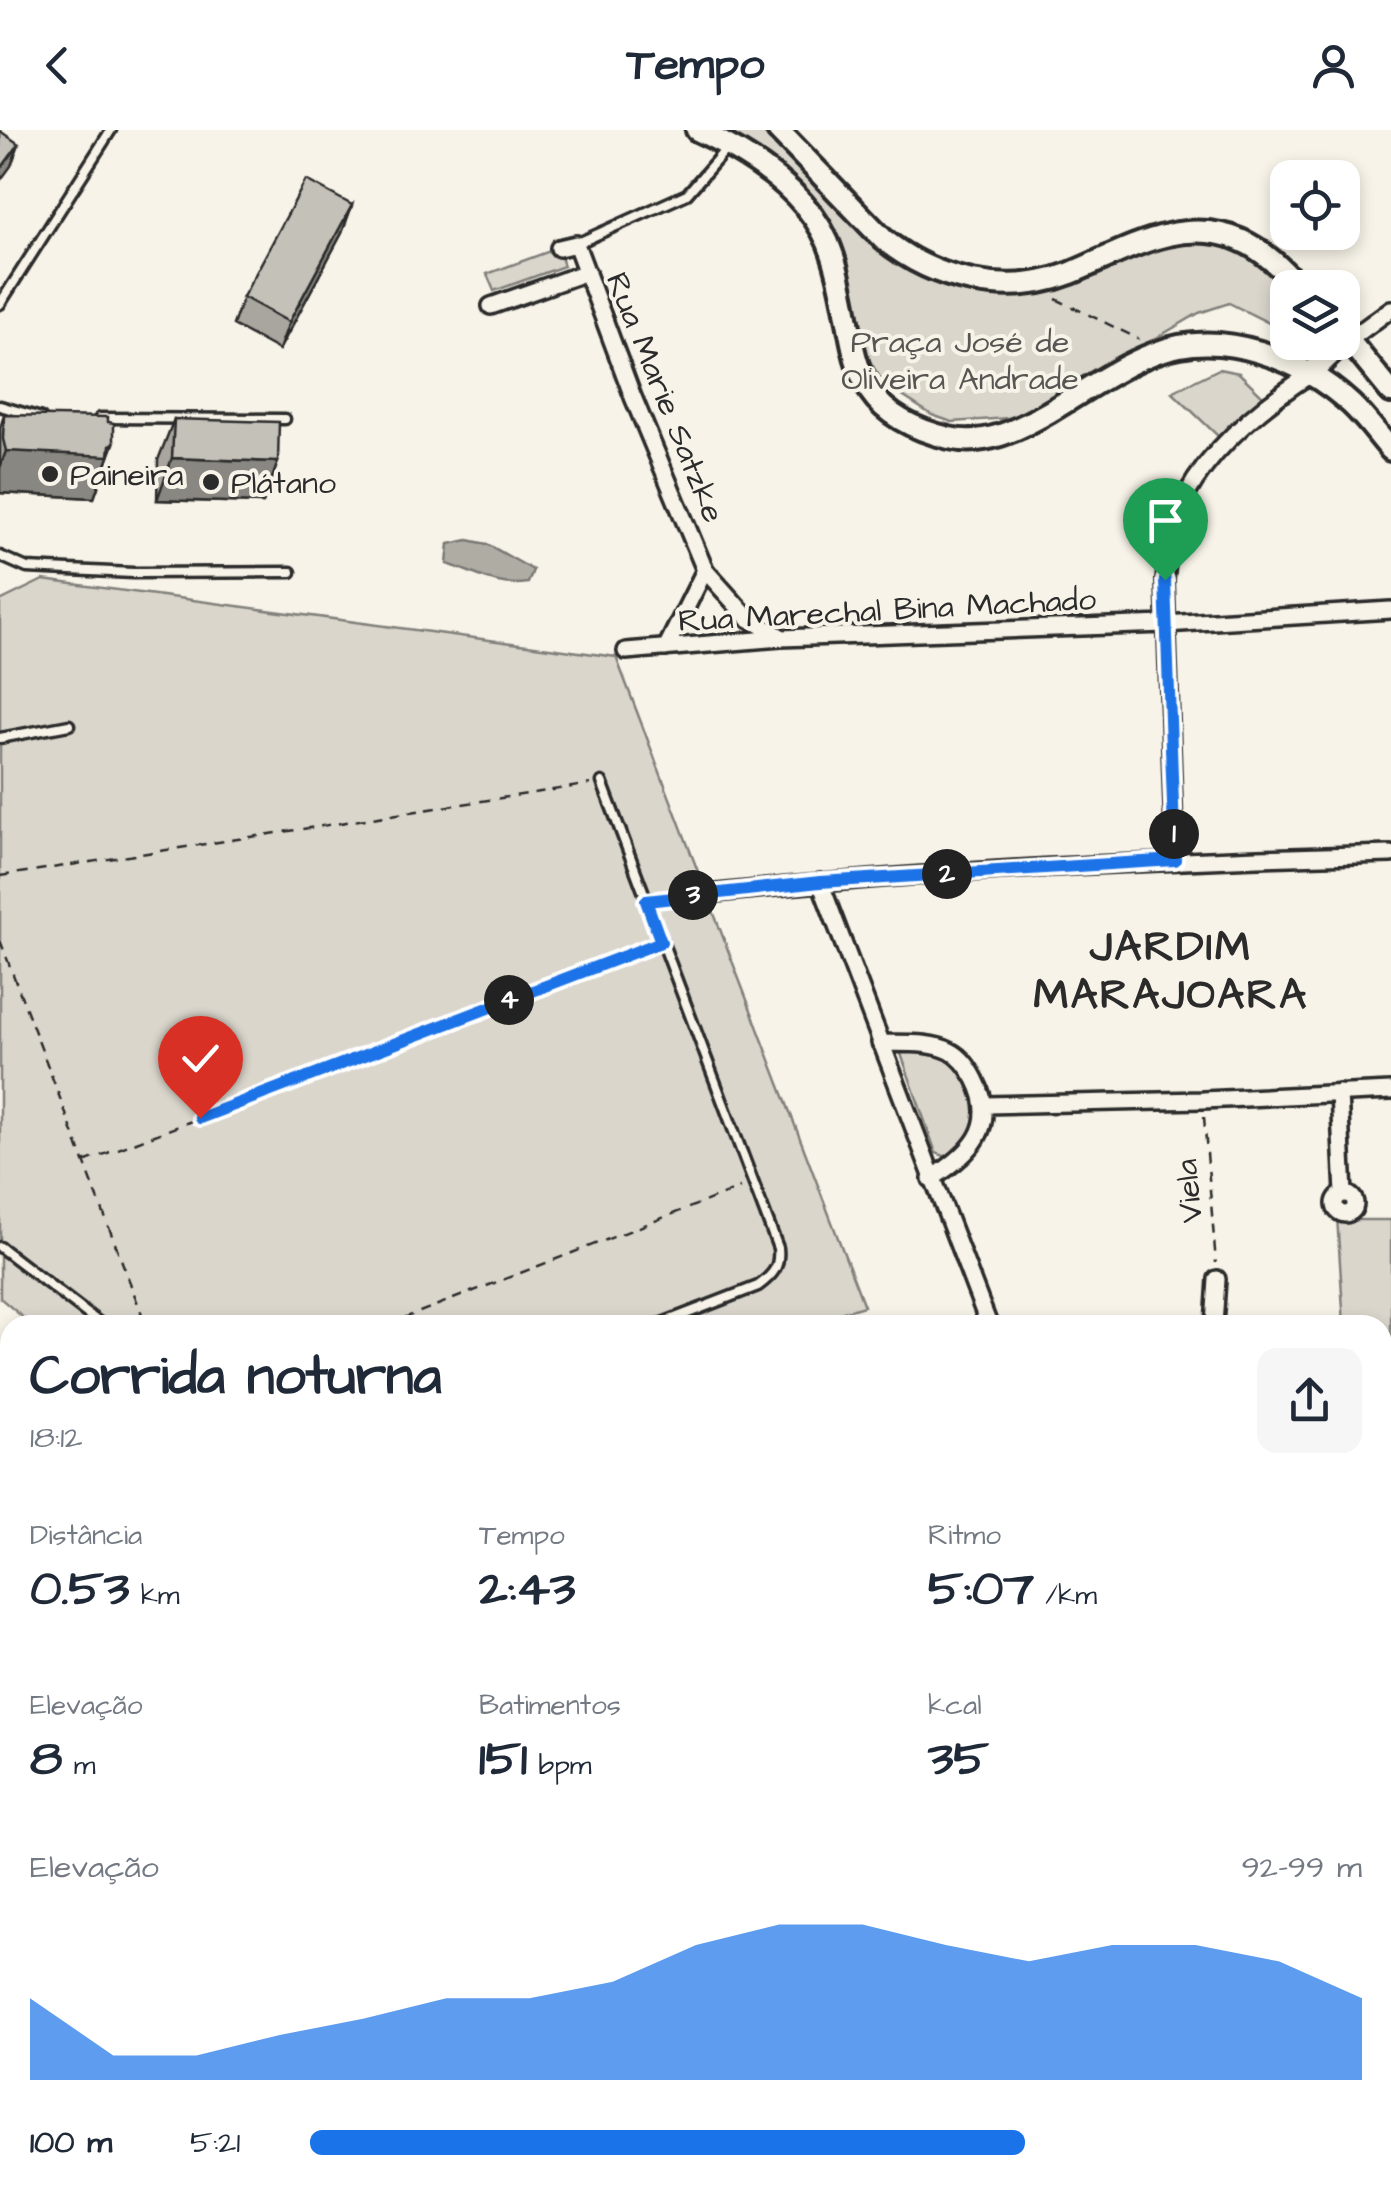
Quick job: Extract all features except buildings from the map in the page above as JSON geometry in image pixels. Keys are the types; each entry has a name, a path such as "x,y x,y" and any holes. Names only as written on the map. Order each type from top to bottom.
{"street":[{"path":"698,130 730,145 781,181 820,230 833,254 858,372 869,392 916,428 951,439 995,438 1022,428 1163,351 1202,342 1238,346 1309,374 1354,406 1391,450"},
{"path":"778,130 883,239 940,274 976,283 1052,279 1167,234 1194,231 1213,232 1251,246 1281,270"},
{"path":"559,248 576,244"},
{"name":"Rua Marie Satzke","path":"576,244 705,570 748,618 782,638"},
{"path":"491,306 586,272"},
{"path":"1360,328 1391,310"},
{"path":"1360,357 1391,392"},
{"path":"1175,860 1165,624 1169,543 1177,513 1192,484 1225,444 1325,360"},
{"name":"Rua Marie Satzke","path":"666,648 705,570"},
{"name":"Rua Marechal Bina Machado","path":"626,651 782,638 1165,624 1391,610"},
{"path":"706,894 820,882 1175,860 1391,854"},
{"path":"820,882 984,1315"},
{"path":"880,1042 946,1048 969,1067 986,1104 979,1135 969,1152 932,1179"},
{"path":"986,1104 1391,1091"},
{"path":"1339,1093 1344,1194 1336,1200 1336,1206 1349,1217"},
{"path":"1215,1315 1217,1279"}],"lane":[{"path":"0,304 112,130"},
{"path":"576,244 686,194 730,145"},
{"path":"0,406 38,418 56,418"},
{"path":"92,418 285,419"},
{"path":"0,556 28,568 133,574 291,572"},
{"path":"0,738 69,726"},
{"path":"602,782 778,1248 777,1269 758,1286 683,1315"},
{"path":"646,901 706,894"},
{"path":"0,1246 89,1315"}],"path":[{"path":"1056,300 1163,351"},
{"path":"0,876 602,782"},
{"path":"0,940 142,1315"},
{"path":"84,1162 661,942"},
{"name":"Viela","path":"1203,1100 1217,1279"},
{"path":"412,1315 751,1184"}],"green space":[{"name":"Praça José de Oliveira Andrade","path":"726,130 761,130 877,242 970,289 1121,260 1174,244 1213,242 1265,262 1272,270 1270,324 1229,303 1199,313 1022,417 952,422 932,415 884,384 866,355 849,277 787,177"},
{"path":"558,248 564,266 494,291 487,274"},
{"path":"1219,369 1239,373 1266,399 1220,438 1172,392"},
{"path":"43,580 616,657 864,1306 833,1315 20,1315 0,1298 0,601"},
{"path":"900,1051 948,1059 963,1070 980,1116 961,1153 947,1157 936,1153"},
{"path":"1337,1217 1391,1220 1391,1315 1343,1315"}],"shaded area":[{"path":"468,540 487,544 533,570 528,583 496,582 447,564 449,544"}],"place":[{"name":"Paineira","path":"50,474"},
{"name":"Plátano","path":"211,482"}],"district":[{"name":"JARDIM MARAJOARA","path":"1171,969"}],"route":[{"path":"200,1118 661,942 646,901 820,882 1175,860 1165,580"}]}
